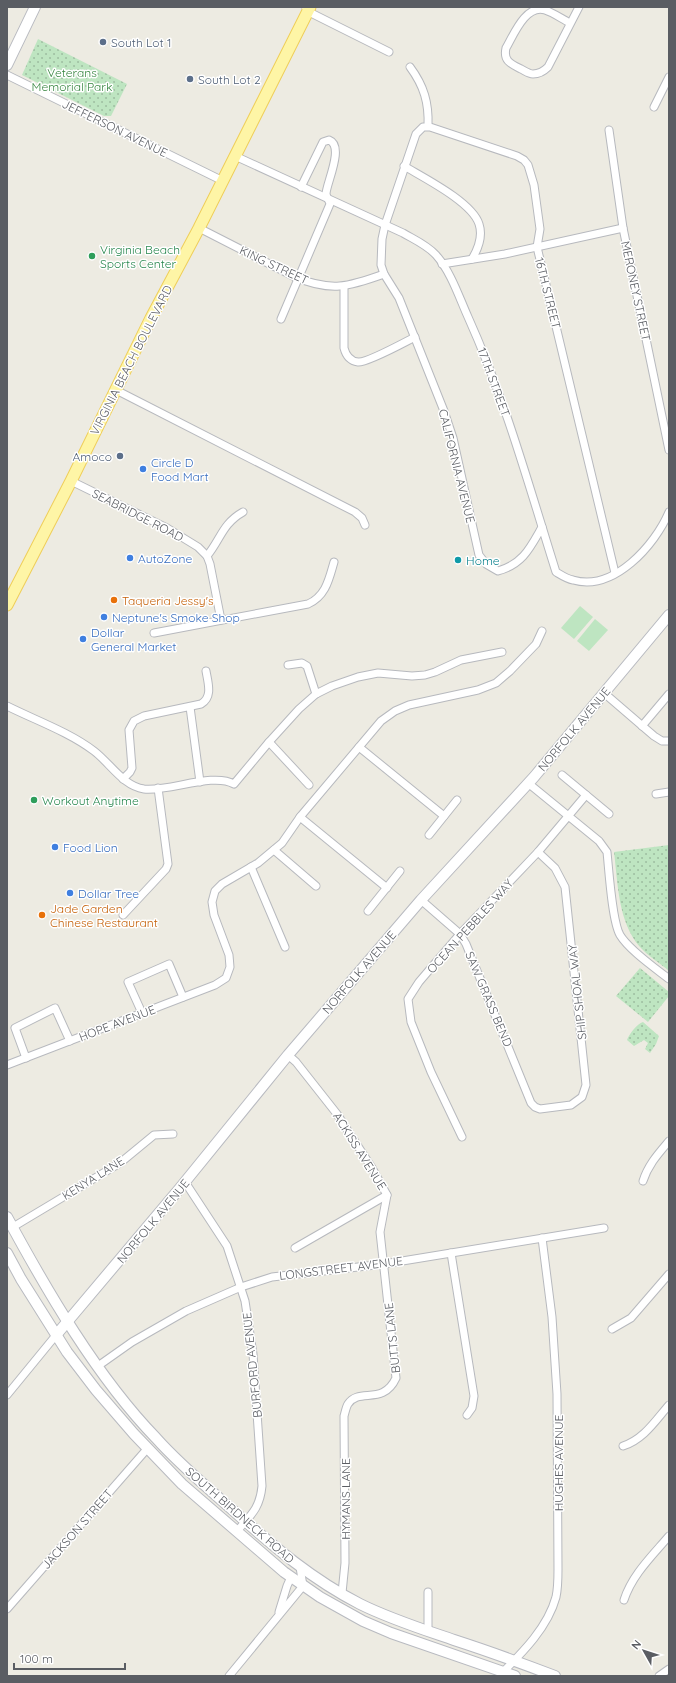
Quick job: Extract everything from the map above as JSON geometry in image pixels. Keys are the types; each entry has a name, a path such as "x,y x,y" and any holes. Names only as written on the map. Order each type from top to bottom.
{"main road":[{"path":"7,65 35,7"},
{"name":"VIRGINIA BEACH BOULEVARD","path":"7,605 71,481 151,318 223,181 308,8"},
{"name":"NORFOLK AVENUE","path":"57,1334 185,1182 288,1055 420,900 528,783 669,615"},
{"name":"SOUTH BIRDNECK ROAD","path":"7,1217 22,1245 68,1321 118,1394 154,1437 181,1464 272,1546 300,1567 342,1593 381,1614 555,1676"},
{"name":"SOUTH BIRDNECK ROAD","path":"7,1253 21,1279 67,1352 91,1384 147,1449 182,1484 291,1577 341,1609 384,1630 502,1674 515,1676"}],"street":[{"path":"570,23 545,10 536,9 528,12 506,48 505,55 509,63 530,73 539,73 548,67 579,7"},
{"path":"308,8 389,52"},
{"path":"384,274 381,265 380,253 385,225 416,134 423,127 428,126 429,115 426,97 422,86 410,67"},
{"name":"JEFFERSON AVENUE","path":"7,75 223,181"},
{"path":"654,108 669,77"},
{"name":"16TH STREET","path":"428,126 517,156 524,160 528,166 534,185 540,229 537,247 615,573"},
{"name":"MERONEY STREET","path":"609,130 623,228 669,450"},
{"path":"281,319 330,204 326,194 334,168 335,145 332,141 329,140 323,142 301,186"},
{"name":"17TH STREET","path":"235,156 385,225 419,242 432,252 442,264 457,293 498,389 556,572 573,580 587,581 603,579 615,573"},
{"path":"404,166 441,188 471,210 476,216 480,228 480,237 472,259"},
{"name":"KING STREET","path":"199,228 299,279 323,285 353,285 384,274"},
{"path":"442,264 537,247 623,228"},
{"name":"CALIFORNIA AVENUE","path":"384,274 399,298 444,411 479,555 486,564 498,571 509,568 528,553 542,527"},
{"path":"344,286 344,348 348,357 352,360 363,362 415,337"},
{"path":"116,390 356,512 362,518 365,525"},
{"name":"SEABRIDGE ROAD","path":"71,481 167,528 198,547 207,556"},
{"path":"221,620 210,564 207,556 228,522 243,512"},
{"path":"615,573 649,546 658,534 669,512"},
{"path":"154,633 314,601 323,593 334,562"},
{"path":"285,947 251,867 282,843 300,817 381,721 409,705 478,690 496,683 510,672 536,644 542,631"},
{"path":"7,706 78,739 103,759 123,779 135,787 144,789 158,788 222,779 234,784 269,742 299,710 316,694 332,686 358,676 378,673 412,676 425,675 461,660 502,652"},
{"path":"288,665 302,663 307,666 316,694"},
{"path":"123,779 132,768 129,730 134,721 144,716 201,704 208,698 209,689 206,671"},
{"path":"604,693 658,738 669,741"},
{"path":"642,726 669,694"},
{"path":"190,707 200,782"},
{"path":"269,742 309,785"},
{"path":"359,747 444,816"},
{"path":"562,775 609,814"},
{"path":"528,783 599,841 607,852 616,920 620,935 629,945 669,979"},
{"path":"123,915 166,869 168,864 158,788"},
{"path":"656,794 669,792"},
{"name":"OCEAN PEBBLES WAY","path":"462,1137 411,1022 408,999 419,982 460,934 538,852 586,795"},
{"path":"429,835 457,800"},
{"path":"300,817 387,888"},
{"path":"274,850 316,886"},
{"name":"SHIP SHOAL WAY","path":"538,852 555,868 565,887 586,1085 582,1097 571,1105 540,1109"},
{"name":"HOPE AVENUE","path":"7,1065 183,998 215,985 226,978 230,967 229,955 214,915 212,902 215,891 222,884 251,867"},
{"path":"368,911 400,872"},
{"name":"SAW GRASS BEND","path":"420,900 460,934 476,965 531,1102 535,1107 540,1109"},
{"path":"142,1013 128,982 169,964 183,998"},
{"path":"26,1058 15,1028 56,1008 70,1041"},
{"name":"ACKISS AVENUE","path":"288,1055 300,1066 337,1114 372,1168 387,1195 380,1232 384,1264"},
{"name":"KENYA LANE","path":"13,1227 120,1163 154,1135 174,1134"},
{"path":"642,1181 646,1170 652,1161 669,1141"},
{"name":"BURFORD AVENUE","path":"185,1182 227,1246 242,1287 251,1330 262,1486 261,1500 246,1522 237,1531"},
{"path":"295,1248 387,1195"},
{"name":"LONGSTREET AVENUE","path":"98,1366 158,1326 214,1298 272,1277 384,1264 604,1228"},
{"name":"HUGHES AVENUE","path":"502,1674 535,1636 547,1619 556,1595 558,1569 557,1394 552,1317 542,1238"},
{"path":"451,1253 474,1396 472,1408 467,1415"},
{"name":"BUTTS LANE","path":"348,1404 355,1397 382,1394 391,1387 396,1378 384,1264"},
{"path":"612,1329 631,1318 669,1274"},
{"path":"7,1395 57,1334"},
{"name":"HYMANS LANE","path":"342,1593 345,1563 344,1416 348,1404"},
{"path":"622,1446 633,1442 645,1434 669,1405"},
{"name":"JACKSON STREET","path":"7,1609 147,1449"},
{"path":"624,1600 628,1587 634,1578 669,1536"},
{"path":"228,1676 303,1586 300,1567"},
{"path":"279,1615 283,1598 291,1577"},
{"path":"428,1592 428,1631"},
{"path":"659,1676 669,1669"}],"green space":[{"name":"Veterans Memorial Park","path":"38,39 127,84 111,116 104,116 22,75"},
{"path":"580,606 593,617 574,639 561,628"},
{"path":"595,619 608,630 589,651 577,641"},
{"path":"669,845 669,971 640,947 627,926 620,902 614,852"},
{"path":"640,968 669,992 669,996 648,1022 616,996"},
{"path":"643,1022 659,1036 650,1053 645,1049 648,1043 644,1040 634,1046 627,1040 638,1025"}],"place":[{"name":"South Lot 1","path":"103,42"},
{"name":"South Lot 2","path":"190,79"},
{"name":"Virginia Beach Sports Center","path":"92,256"},
{"name":"Amoco","path":"120,456"},
{"name":"Circle D Food Mart","path":"143,469"},
{"name":"AutoZone","path":"130,558"},
{"name":"Home","path":"458,560"},
{"name":"Taqueria Jessy's","path":"114,600"},
{"name":"Neptune's Smoke Shop","path":"104,617"},
{"name":"Dollar General Market","path":"83,639"},
{"name":"Workout Anytime","path":"34,800"},
{"name":"Food Lion","path":"55,847"},
{"name":"Dollar Tree","path":"70,893"},
{"name":"Jade Garden Chinese Restaurant","path":"42,915"}]}
